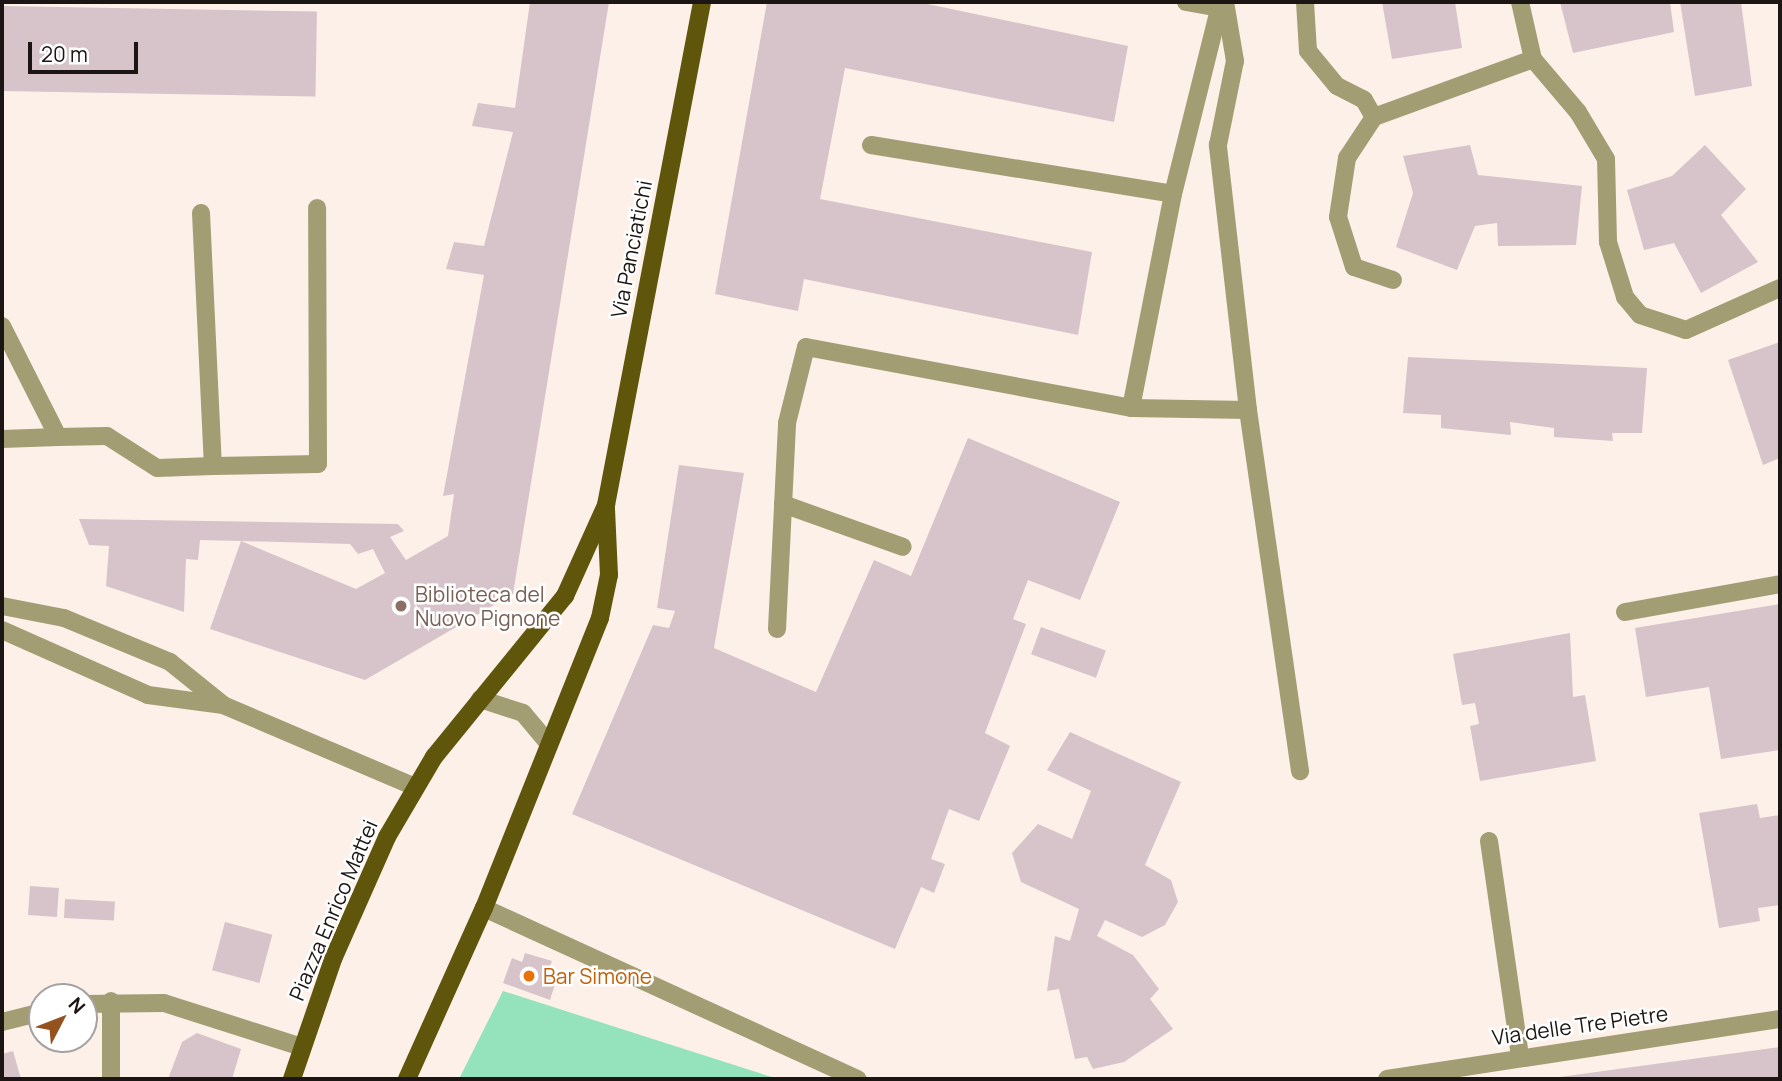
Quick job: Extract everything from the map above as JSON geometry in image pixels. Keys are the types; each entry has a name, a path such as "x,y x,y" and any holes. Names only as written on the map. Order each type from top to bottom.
{"main road":[{"name":"Via Panciatichi","path":"606,505 702,2"},
{"name":"Piazza Enrico Mattei","path":"292,1079 302,1046 367,878 415,787 480,699 565,596 606,505"},
{"path":"407,1079 484,908 547,742 581,670 605,599 606,505"}],"street":[{"path":"1186,2 1222,4"},
{"path":"1305,2 1308,51 1337,86 1364,100 1374,117"},
{"path":"1520,2 1532,59 1578,112 1606,159 1608,242 1625,297 1640,315 1658,326 1685,330 1780,288"},
{"path":"1131,408 1173,194 1222,4"},
{"path":"1222,4 1235,61 1217,145 1248,410 1300,771"},
{"path":"1393,280 1354,267 1338,217 1346,158 1374,117 1532,59"},
{"path":"871,145 1173,194"},
{"path":"2,439 107,436 157,468 318,464 317,208"},
{"path":"201,213 213,466"},
{"path":"2,326 58,437"},
{"path":"777,629 787,423 806,347 1131,408 1248,410"},
{"path":"783,504 903,547"},
{"path":"1625,612 1780,584"},
{"path":"2,606 64,618 170,662 223,705"},
{"path":"2,631 148,695 223,705 415,787"},
{"path":"480,699 523,713 547,742"},
{"path":"1489,841 1520,1056"},
{"path":"484,908 858,1079"},
{"path":"111,1001 111,1079"},
{"path":"98,1002 164,1003 302,1046"},
{"path":"2,1022 28,1016"},
{"name":"Via delle Tre Pietre","path":"1387,1079 1520,1056 1780,1019"}],"green space":[{"path":"503,991 778,1079 459,1079"}],"building":[{"path":"530,2 609,2 513,594 365,680 210,629 241,541 200,540 198,560 186,559 184,612 106,586 109,546 89,545 79,519 398,524 404,531 390,537 406,560 448,536 454,494 443,496 484,275 446,269 454,242 484,246 513,132 472,126 478,103 515,108","holes":["241,541 350,544 358,554 373,549 385,573 356,589"]},
{"path":"767,2 918,2 1128,46 1114,122 845,68 820,199 1092,252 1078,335 804,279 798,311 715,294"},
{"path":"1382,2 1455,2 1462,48 1392,59"},
{"path":"1560,2 1670,2 1674,32 1573,53"},
{"path":"1680,2 1741,2 1752,86 1695,96"},
{"path":"2,6 317,11 315,96 2,91"},
{"path":"1470,145 1478,175 1582,186 1576,245 1498,246 1497,223 1475,226 1457,270 1396,247 1413,193 1403,156"},
{"path":"1705,145 1746,189 1721,215 1758,262 1701,293 1674,243 1644,250 1627,190 1672,176"},
{"path":"1780,342 1780,458 1763,465 1728,360"},
{"path":"1408,357 1647,368 1642,433 1612,433 1613,441 1554,437 1554,428 1510,422 1511,435 1441,428 1441,415 1403,413"},
{"path":"968,438 1120,502 1080,600 1028,580 1013,619 1026,624 985,733 1010,746 979,821 949,809 931,859 945,864 934,893 921,887 895,949 572,814 653,625 669,628 675,611 657,608 679,465 744,473 714,648 816,692 874,560 911,576"},
{"path":"1780,604 1780,750 1721,759 1709,687 1646,697 1635,628"},
{"path":"1041,627 1106,651 1096,678 1031,654"},
{"path":"1570,633 1573,697 1585,695 1596,761 1480,781 1470,726 1479,724 1475,703 1462,705 1453,654"},
{"path":"1070,732 1181,782 1145,865 1171,880 1178,902 1165,925 1142,937 1105,920 1097,936 1133,955 1159,989 1150,999 1173,1029 1124,1062 1093,1069 1087,1057 1075,1059 1059,989 1047,991 1055,936 1070,941 1079,909 1021,882 1012,853 1038,824 1072,839 1091,791 1047,770"},
{"path":"1757,804 1760,818 1780,815 1780,905 1758,908 1760,921 1719,928 1699,813"},
{"path":"30,886 59,888 57,917 28,915"},
{"path":"65,899 115,902 114,921 64,918"},
{"path":"225,922 272,935 259,983 212,970"},
{"name":"Bar Simone","path":"525,953 552,961 547,974 557,978 550,1000 503,983 512,958 522,962"},
{"path":"197,1033 241,1049 232,1079 168,1079 182,1042"},
{"path":"1780,1047 1780,1079 1552,1079 1552,1078"},
{"path":"13,1051 21,1079 2,1079 2,1054"}],"place":[{"name":"Biblioteca del Nuovo Pignone","path":"401,606"},
{"name":"Bar Simone","path":"529,976"}]}
